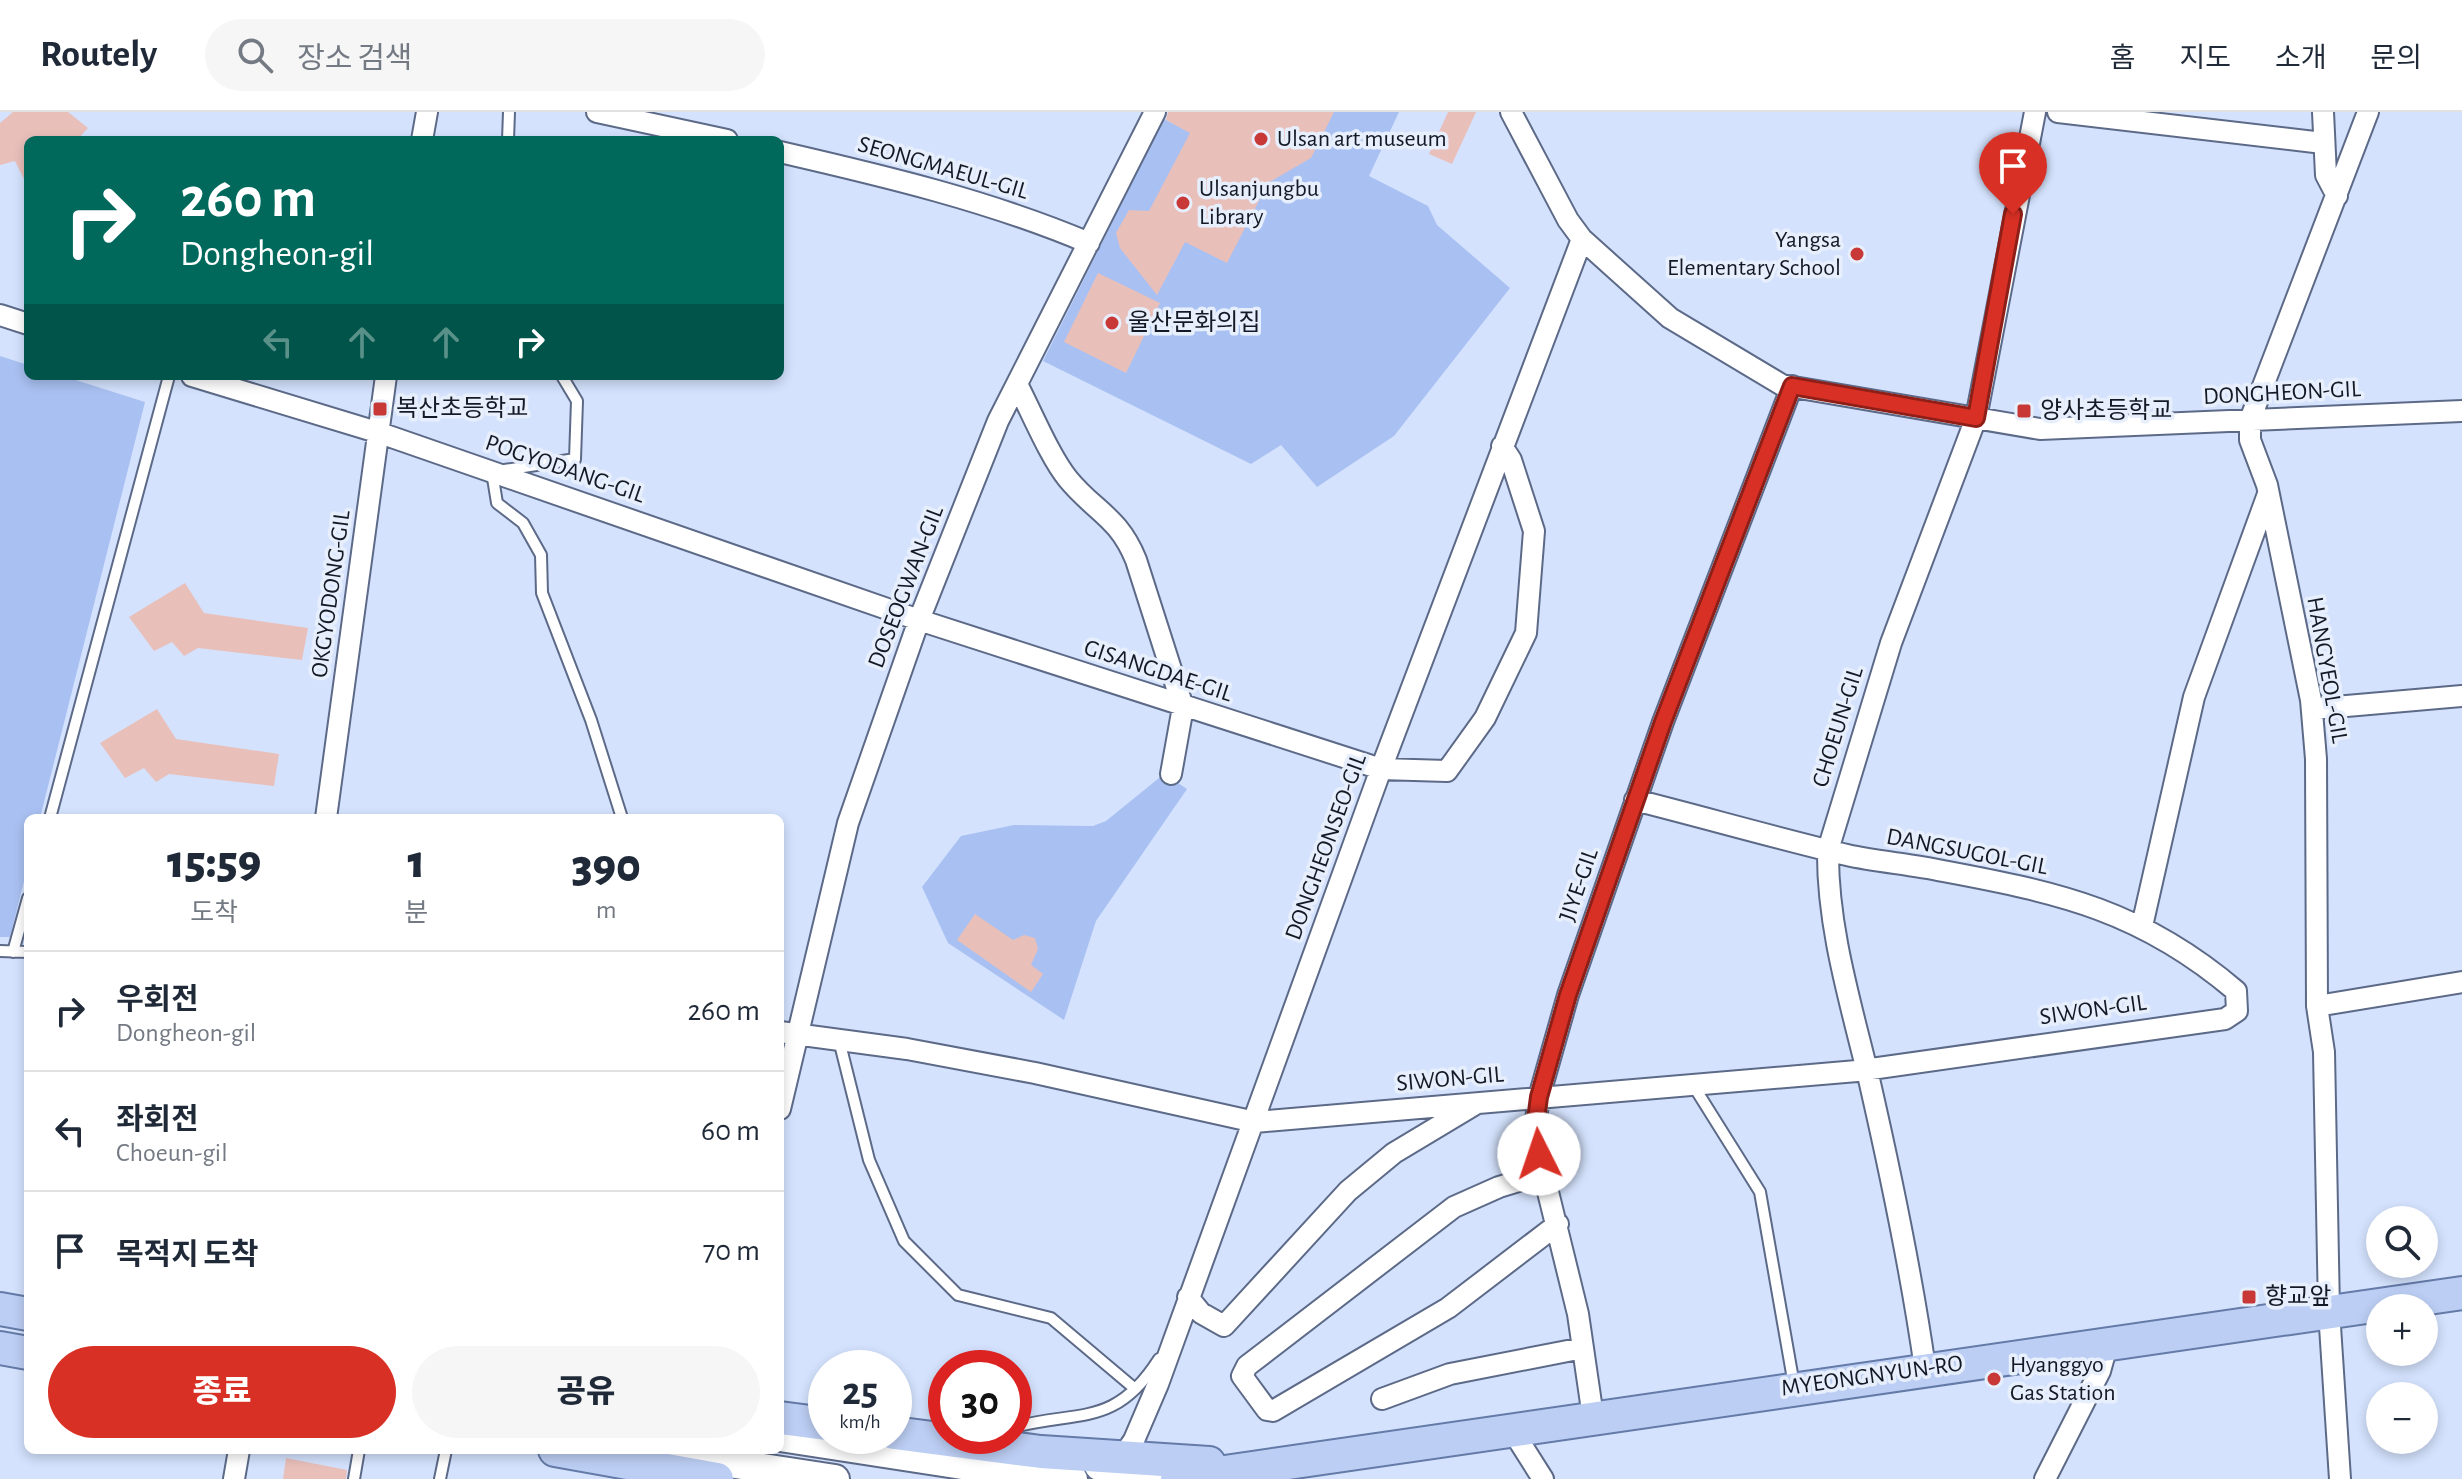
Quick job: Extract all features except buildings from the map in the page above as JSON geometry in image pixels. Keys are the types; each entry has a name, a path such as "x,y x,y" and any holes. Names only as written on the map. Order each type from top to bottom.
{"main road":[{"name":"MYEONGNYUN-RO","path":"1282,1464 1925,1368 2462,1293"},
{"path":"0,1309 24,1313"},
{"path":"0,1348 24,1352"},
{"path":"784,1419 808,1422"},
{"path":"784,1437 1048,1466 1282,1464"},
{"path":"1353,1479 1380,1449"},
{"path":"577,1454 717,1479"},
{"path":"672,1454 835,1479"},
{"path":"1015,1454 1048,1466"},
{"path":"1138,1466 1237,1476 1282,1464"}],"street":[{"path":"423,136 427,112"},
{"path":"597,112 708,136"},
{"name":"DOSEOGWAN-GIL","path":"784,1075 789,1033 848,823 919,620 998,421 1155,112"},
{"name":"DONGHEON-GIL","path":"1511,112 1568,220 1582,239 1670,318 1782,385 2040,429 2462,411"},
{"name":"CHOEUN-GIL","path":"1925,1368 1911,1269 1828,885 1828,850 1891,643 1976,418 2035,112"},
{"path":"2058,112 2209,121 2323,143"},
{"path":"2323,112 2326,175 2337,196"},
{"path":"2250,420 2368,112"},
{"name":"SEONGMAEUL-GIL","path":"784,153 867,172 1036,220 1089,243"},
{"name":"DONGHEONSEO-GIL","path":"1138,1466 1173,1337 1255,1122 1381,769 1582,239"},
{"path":"0,315 24,323"},
{"name":"POGYODANG-GIL","path":"205,380 380,433 919,620"},
{"name":"OKGYODONG-GIL","path":"327,814 386,380"},
{"path":"1017,384 1067,479 1111,518 1127,537 1183,707 1171,774"},
{"name":"JIYE-GIL","path":"1593,1417 1583,1348 1558,1224 1534,1135 1539,1097 1568,995 1635,800 1792,386"},
{"name":"HANGYEOL-GIL","path":"2250,420 2250,440 2268,494 2312,709 2319,886 2317,1006 2324,1052 2329,1311 2340,1479"},
{"name":"GISANGDAE-GIL","path":"919,620 1381,769 1447,771 1485,718 1526,633 1534,531 1511,460 1502,446"},
{"path":"2142,926 2194,697 2268,494"},
{"path":"2312,709 2462,696"},
{"name":"DANGSUGOL-GIL","path":"1635,800 1828,850 1943,870 2097,906 2142,926 2209,969 2236,991 2237,1011 2225,1019"},
{"path":"2317,1006 2462,982"},
{"name":"SIWON-GIL","path":"789,1033 1035,1073 1255,1122 1866,1070 2225,1019"},
{"path":"1188,1297 1201,1313 1224,1326 1348,1191 1394,1153 1477,1103"},
{"path":"1545,1173 1499,1187 1454,1207 1247,1366 1242,1376 1267,1410 1273,1411 1448,1308 1558,1224"},
{"path":"2045,1479 2100,1371 2108,1342"},
{"path":"1382,1399 1450,1374 1583,1348"},
{"path":"1512,1430 1543,1479"},
{"path":"234,1479 238,1454"},
{"path":"1048,1466 1063,1465 1074,1479"}],"lane":[{"path":"508,136 509,112"},
{"path":"51,814 168,380"},
{"path":"564,380 577,401 575,459 492,472 497,503 523,523 541,555 542,593 591,720 621,814"},
{"path":"13,952 24,912"},
{"path":"0,951 24,952"},
{"path":"839,1040 869,1160 904,1241 958,1295 1051,1318 1134,1388"},
{"path":"1693,1085 1760,1192 1795,1387"},
{"path":"1032,1424 1086,1417 1103,1411 1134,1388 1154,1367 1173,1337"},
{"path":"354,1479 358,1454"},
{"path":"440,1479 445,1454"}],"shaded area":[{"path":"1334,112 1399,112 1369,176 1428,206 1437,225 1510,288 1394,436 1317,487 1281,445 1251,464 1043,361 1164,119 1277,177"},
{"path":"0,356 24,364 24,380 76,380 145,402 41,814 24,814 24,881 10,937 0,937"},
{"path":"1164,774 1187,789 1096,921 1064,1020 948,943 922,887 961,836 1014,825 1093,826 1106,821"}],"place":[{"name":"Ulsan art museum","path":"1261,139"},
{"name":"Ulsanjungbu Library","path":"1183,203"},
{"name":"Yangsa Elementary School","path":"1857,254"},
{"name":"울산문화의집","path":"1112,323"},
{"name":"복산초등학교","path":"380,409"},
{"name":"양사초등학교","path":"2024,411"},
{"name":"향교앞","path":"2249,1297"},
{"name":"Hyanggyo Gas Station","path":"1994,1379"}],"route":[{"path":"1539,1154 1534,1135 1539,1097 1568,995 1663,722 1714,596 1761,461 1792,386 1976,418 2013,214"}]}
